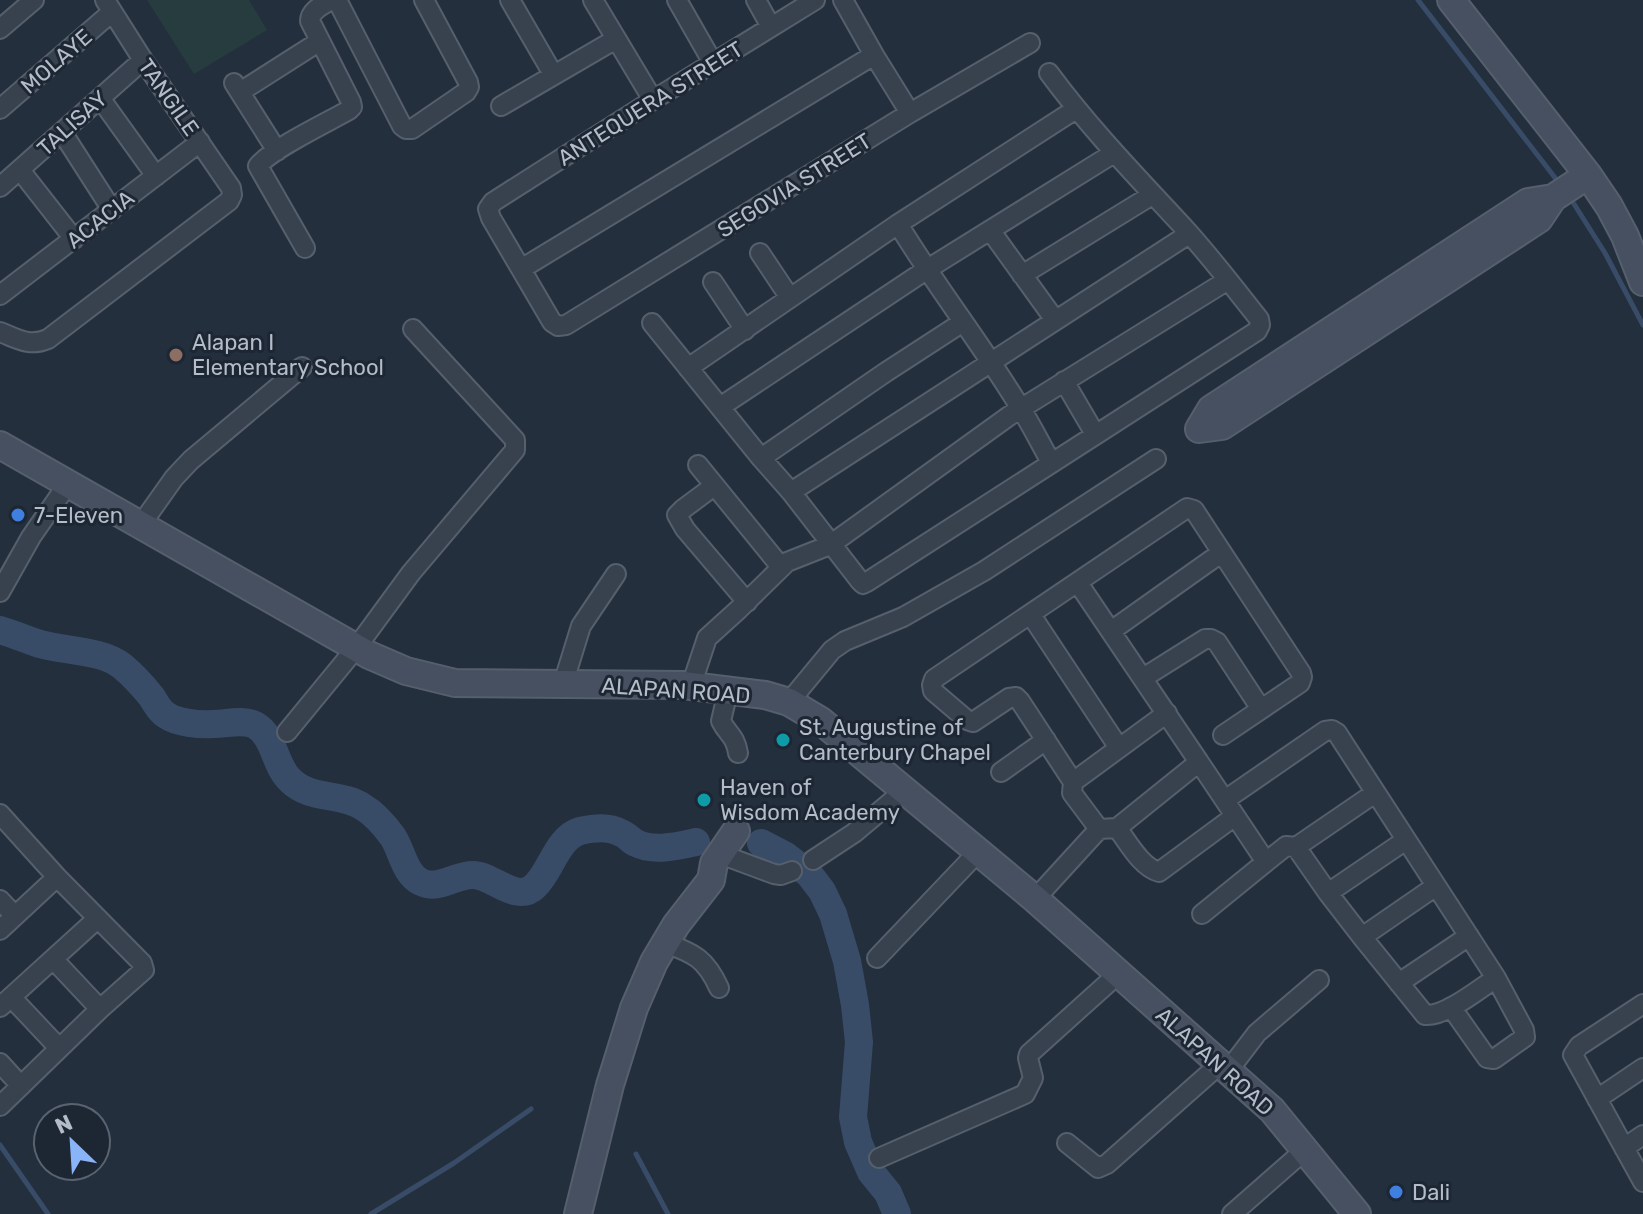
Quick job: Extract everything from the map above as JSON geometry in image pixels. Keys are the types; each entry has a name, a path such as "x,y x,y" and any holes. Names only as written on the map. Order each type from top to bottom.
{"street":[{"path":"0,29 34,0"},
{"path":"305,248 258,166 277,151 352,107 310,16 334,0 402,126 412,129 469,87 424,0"},
{"path":"510,0 553,74"},
{"path":"593,0 653,100"},
{"path":"677,0 713,63"},
{"path":"756,0 771,27"},
{"name":"ANTEQUERA STREET","path":"521,269 491,218 488,209 493,202 815,0"},
{"path":"843,0 910,113"},
{"path":"1451,0 1588,175 1625,236 1643,282"},
{"name":"TANGILE","path":"0,332 27,343 37,344 48,339 229,201 232,195 231,188 108,6"},
{"name":"MOLAYE","path":"0,109 108,6"},
{"path":"501,106 616,39"},
{"path":"277,151 236,86 320,41"},
{"name":"SEGOVIA STREET","path":"521,269 552,322 558,326 566,325 910,113 1030,43"},
{"path":"521,269 874,55"},
{"name":"TALISAY","path":"0,187 143,60"},
{"path":"652,323 863,584 1257,331 1260,325 1259,319 1228,280 1114,153 1049,73"},
{"path":"100,98 156,176"},
{"path":"688,368 898,224 1076,109"},
{"path":"62,132 112,210"},
{"name":"ACACIA","path":"0,295 200,142"},
{"path":"720,407 926,270 1114,153"},
{"path":"20,170 74,239"},
{"path":"1553,198 1528,202 1211,409 1199,429 1222,426 1262,400 1539,219 1553,198 1588,175"},
{"path":"1022,275 1152,195"},
{"path":"898,224 1021,408 1051,462"},
{"path":"990,230 1055,320"},
{"path":"791,492 1189,234"},
{"path":"760,253 790,298"},
{"path":"691,686 707,638 787,562 830,545 1021,408 1228,280"},
{"path":"713,282 745,330"},
{"path":"761,458 963,322"},
{"path":"287,732 356,648 411,573 515,450 515,440 413,329"},
{"path":"140,526 174,478 191,460 302,367"},
{"path":"1064,381 1095,434"},
{"name":"ALAPAN ROAD","path":"0,445 356,648 406,671 455,683 691,686 765,695 795,695 821,721 1035,899 1272,1110 1357,1214"},
{"path":"795,695 832,650 845,641 903,617 972,579 1156,459"},
{"path":"698,465 781,567"},
{"path":"0,592 31,537 67,485"},
{"path":"714,486 677,515 679,522 747,602"},
{"path":"1223,735 1300,683 1302,677 1194,510 1187,508 934,679 932,685 933,691 973,722 1009,698 1016,697 1073,782 1072,793 1147,866 1159,872 1230,808 1325,731 1337,733 1496,978 1525,1037 1494,1059 1487,1058 1451,1007"},
{"path":"1111,631 1221,553"},
{"path":"563,684 581,626 616,574"},
{"path":"1078,583 1266,862"},
{"path":"1031,615 1119,748"},
{"path":"1143,678 1205,639 1211,639 1217,642 1261,709"},
{"path":"728,691 721,721 734,738 738,753"},
{"path":"1073,782 1167,713"},
{"path":"1001,772 1046,740"},
{"path":"1035,899 1108,829 1199,762"},
{"path":"813,860 854,833 904,791"},
{"path":"1202,914 1286,846 1296,847 1375,793"},
{"path":"0,814 142,963 144,970 0,1106"},
{"path":"578,1214 621,1045 634,1008 654,962 711,880 717,859 736,831"},
{"path":"1328,893 1406,840"},
{"path":"1296,847 1328,893 1425,1015 1431,1016 1451,1007 1496,978"},
{"path":"877,958 978,852"},
{"path":"562,1214 594,1081 619,1002 639,955 664,916 699,870 717,859 774,874 792,871"},
{"path":"0,930 57,877"},
{"path":"1362,937 1436,886"},
{"path":"0,900 15,916"},
{"path":"59,1048 6,1002 97,919"},
{"path":"1399,983 1469,936"},
{"path":"665,943 697,956 712,972 719,988"},
{"path":"53,959 100,1009"},
{"path":"879,1158 1025,1094 1033,1078 1029,1054 1118,974"},
{"path":"1067,1143 1098,1168 1107,1164 1224,1068 1257,1033 1319,980"},
{"path":"1643,1004 1579,1046 1573,1055 1643,1182"},
{"path":"0,1063 21,1086"},
{"path":"1597,1099 1643,1068"},
{"path":"1624,1148 1643,1135"},
{"path":"1232,1214 1305,1150"}],"green space":[{"path":"147,0 249,0 267,30 194,74"}],"waterway":[{"path":"1418,0 1556,179"},
{"path":"1574,204 1605,253 1643,325"},
{"path":"0,630 40,644 114,661 137,680 161,711 176,720 255,725 267,736 290,780 307,791 345,799 367,810 380,820 393,837 411,874 427,884 474,875 513,891 528,891 541,880 566,840 590,829 606,828 650,847 696,842"},
{"path":"761,843 786,856 809,874 822,891 833,914 847,961 855,1005 859,1042 853,1117 858,1142 871,1172 888,1193 897,1214"},
{"path":"371,1214 454,1163 531,1109"},
{"path":"0,1145 48,1214"},
{"path":"636,1154 668,1214"}],"place":[{"name":"Alapan I Elementary School","path":"176,355"},
{"name":"7-Eleven","path":"18,515"},
{"name":"St. Augustine of Canterbury Chapel","path":"783,740"},
{"name":"Haven of Wisdom Academy","path":"704,800"},
{"name":"Dali","path":"1396,1192"}]}
